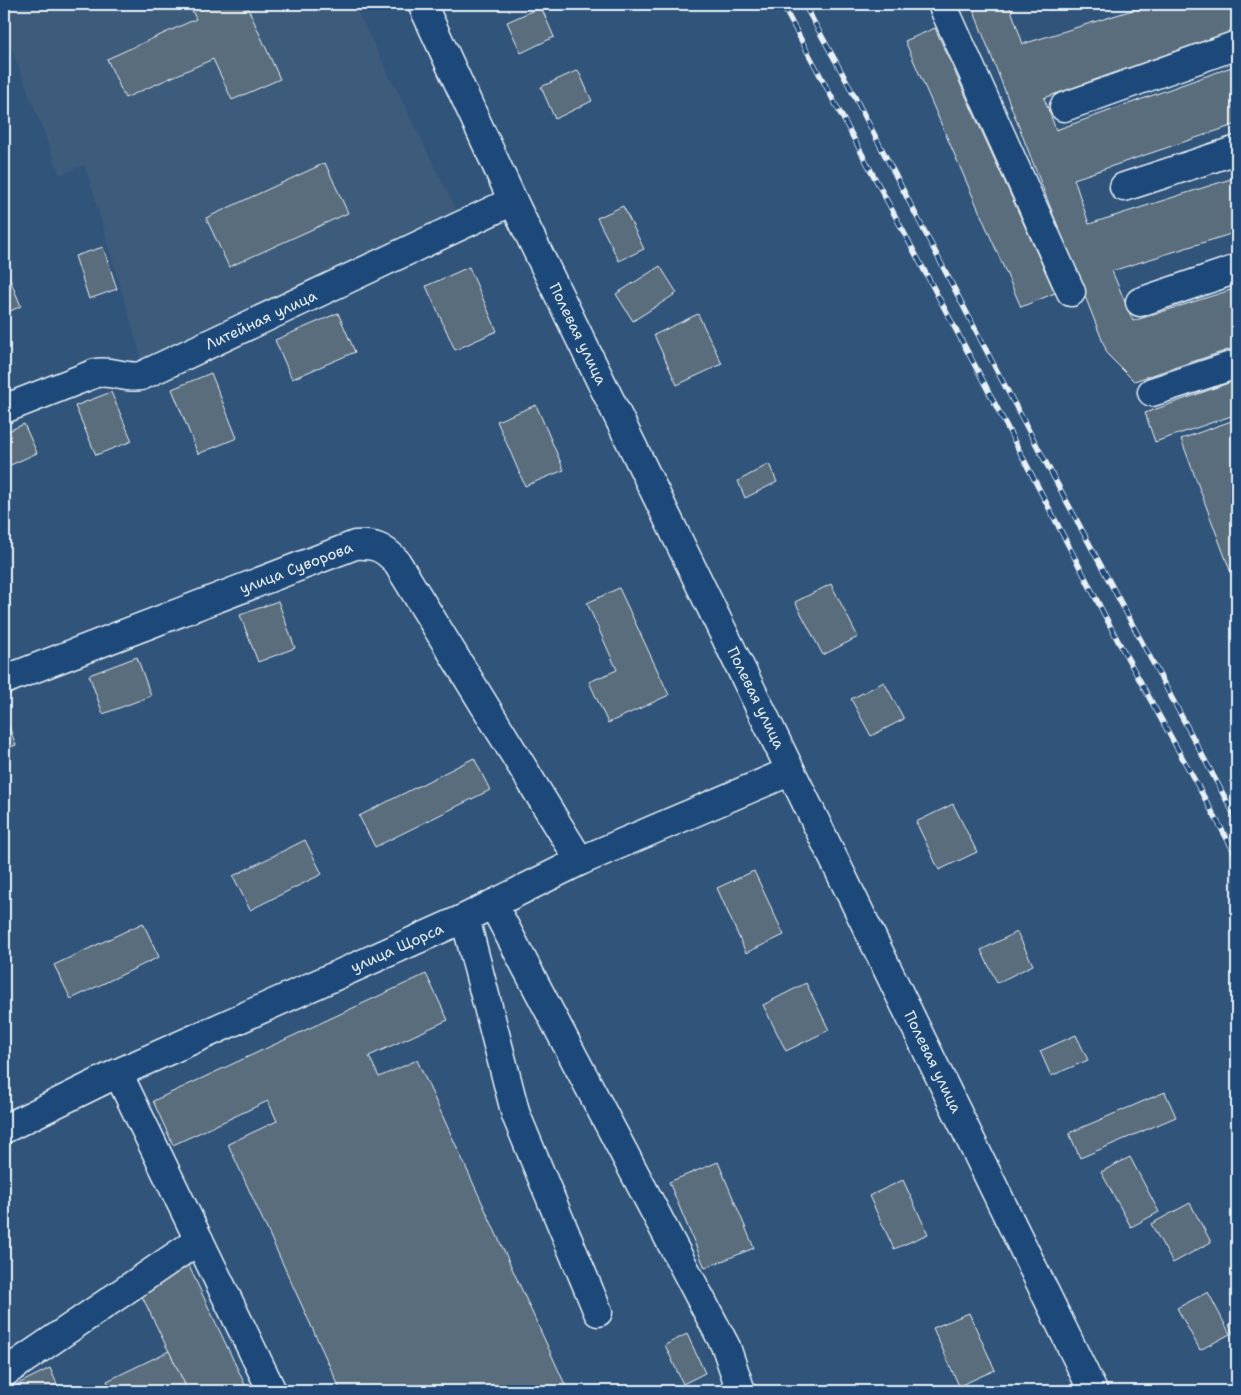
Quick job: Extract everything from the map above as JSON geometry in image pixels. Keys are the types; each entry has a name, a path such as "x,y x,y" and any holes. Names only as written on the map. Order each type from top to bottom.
{"street":[{"name":"Полевая улица","path":"422,4 513,201 1092,1391"},
{"path":"942,4 1071,292"},
{"path":"1064,107 1237,45"},
{"path":"1124,187 1237,150"},
{"name":"Литейная улица","path":"4,408 96,373 107,371 130,378 141,376 513,201"},
{"path":"1140,302 1237,269"},
{"path":"1152,392 1237,364"},
{"name":"улица Суворова","path":"4,680 355,545 372,544 386,550 396,561 580,861"},
{"name":"улица Щорса","path":"4,1129 118,1073 465,918 580,861 791,770"},
{"path":"493,904 726,1347 740,1391"},
{"path":"465,918 516,1114 598,1312"},
{"path":"118,1073 272,1391"},
{"path":"4,1373 199,1240"}],"shaded area":[{"path":"4,4 354,4 458,214 143,364 85,165 60,175 4,29"}],"building":[{"path":"189,4 246,4 280,79 232,100 213,59 125,98 107,59 196,19"},
{"path":"971,4 1009,4 1023,44 1152,4 1237,4 1237,29 1044,98 1056,130 1237,65 1237,124 1074,179 1089,224 1237,177 1237,232 1112,271 1133,321 1237,288 1237,347 1134,381 1108,355"},
{"path":"1048,4 1080,4 1050,10"},
{"path":"541,7 554,37 521,53 507,22"},
{"path":"935,28 1055,293 1021,307 905,41"},
{"path":"578,70 592,101 555,119 541,87"},
{"path":"325,163 348,213 229,267 206,218"},
{"path":"623,206 644,249 619,261 597,218"},
{"path":"103,247 117,289 89,299 75,256"},
{"path":"660,266 677,293 633,321 616,294"},
{"path":"469,267 497,331 455,350 426,286"},
{"path":"6,270 21,306 4,314 4,271"},
{"path":"338,313 355,352 292,379 275,340"},
{"path":"698,314 722,364 677,385 654,335"},
{"path":"211,373 237,438 198,454 172,389"},
{"path":"1237,380 1237,414 1155,442 1145,413"},
{"path":"111,392 132,441 96,455 75,406"},
{"path":"536,405 564,470 525,486 497,421"},
{"path":"1237,419 1237,589 1181,439"},
{"path":"24,424 37,453 4,468 4,433"},
{"path":"769,464 777,482 745,498 738,481"},
{"path":"831,584 858,637 823,655 795,602"},
{"path":"619,588 669,695 608,723 589,682 617,670 587,603"},
{"path":"278,601 295,648 258,662 240,615"},
{"path":"137,657 151,696 103,714 89,675"},
{"path":"884,682 904,719 871,736 851,699"},
{"path":"4,714 16,745 4,749"},
{"path":"474,758 490,790 375,847 359,816"},
{"path":"953,804 977,852 939,870 916,822"},
{"path":"305,840 322,874 250,910 233,876"},
{"path":"754,871 784,935 746,953 717,888"},
{"path":"143,923 159,957 71,999 54,965"},
{"path":"1017,932 1033,965 997,983 981,950"},
{"path":"426,974 448,1020 369,1056 379,1077 417,1060 568,1391 341,1391 228,1144 277,1121 268,1101 173,1145 153,1101"},
{"path":"806,983 829,1030 786,1051 763,1005"},
{"path":"1076,1035 1088,1060 1051,1076 1040,1051"},
{"path":"1165,1092 1176,1117 1080,1158 1069,1133"},
{"path":"1130,1157 1159,1212 1131,1227 1101,1172"},
{"path":"718,1162 754,1248 705,1268 669,1182"},
{"path":"903,1180 928,1234 894,1249 869,1196"},
{"path":"1190,1203 1211,1242 1173,1263 1151,1224"},
{"path":"188,1264 248,1391 188,1391 138,1288"},
{"path":"1208,1292 1230,1334 1200,1350 1177,1308"},
{"path":"969,1313 995,1370 959,1386 933,1328"},
{"path":"1237,1321 1237,1342 1229,1325"},
{"path":"687,1334 705,1373 683,1384 665,1345"},
{"path":"169,1351 188,1391 112,1391 107,1381"},
{"path":"50,1368 60,1391 4,1391"}],"railway":[{"path":"782,4 979,373 1117,639 1237,857"},
{"path":"804,4 845,78 997,371 1237,820"}]}
